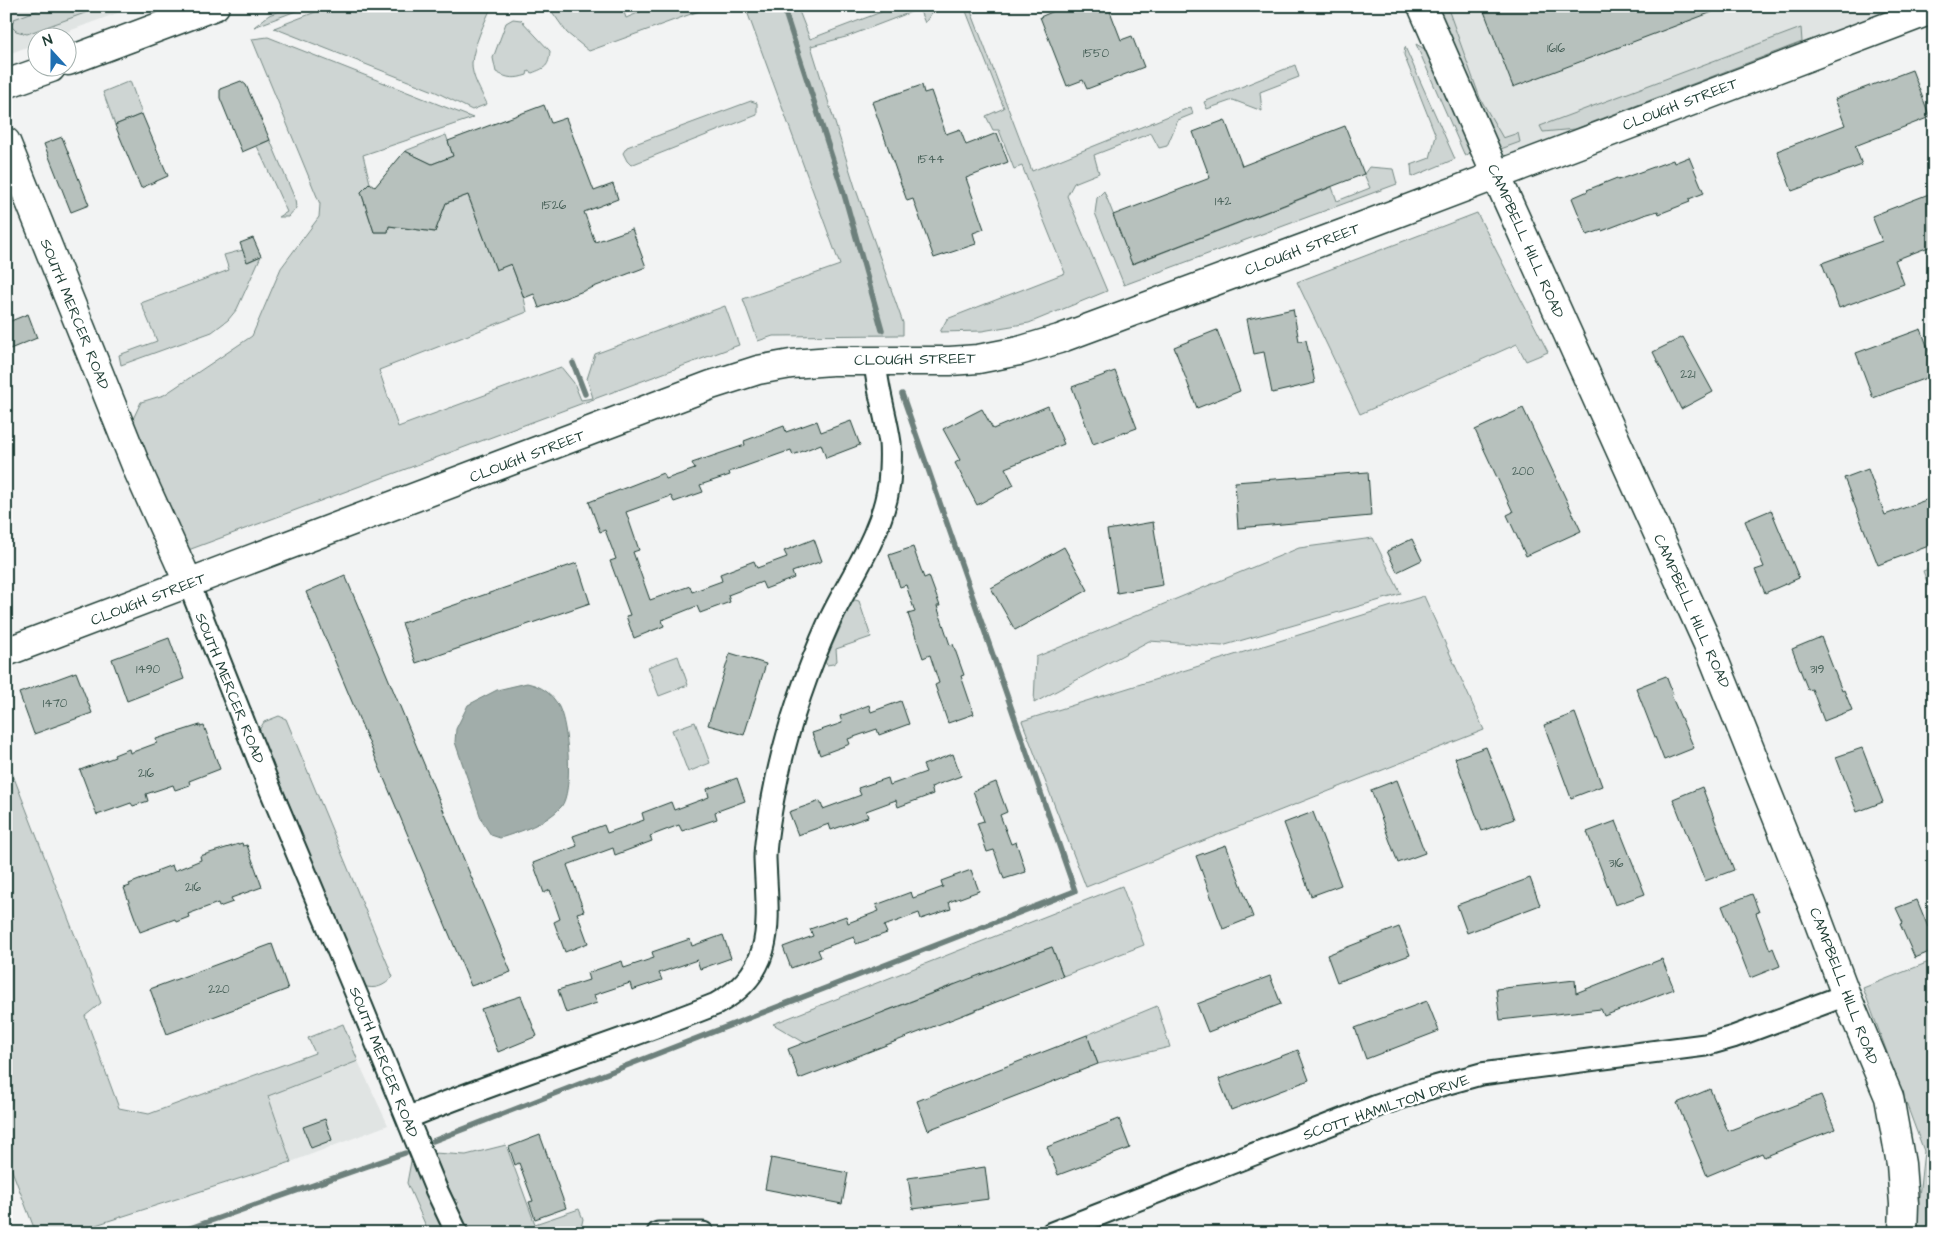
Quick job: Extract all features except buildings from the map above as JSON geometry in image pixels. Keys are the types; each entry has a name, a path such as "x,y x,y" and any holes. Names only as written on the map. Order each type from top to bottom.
{"street":[{"path":"78,57 215,6"},
{"name":"CAMPBELL HILL ROAD","path":"1422,6 1496,175 1707,642 1888,1097 1901,1164 1904,1204 1903,1233"},
{"name":"CLOUGH STREET","path":"6,652 711,385 748,373 791,364 832,361 950,361 978,359 1019,351 1059,339 1934,9"},
{"path":"6,84 28,76"},
{"name":"SOUTH MERCER ROAD","path":"6,142 139,472 189,584 264,774 456,1233"},
{"path":"407,1118 471,1092 573,1057 716,1004 731,996 746,982 756,968 762,956 766,938 765,856 782,755 816,652 830,620 869,548 881,518 888,484 890,444 876,382 875,361"},
{"name":"SCOTT HAMILTON DRIVE","path":"1052,1233 1377,1106 1427,1089 1480,1074 1705,1045 1734,1037 1846,995"},
{"path":"658,1233 703,1233"}],"shaded area":[{"path":"6,6 136,6 77,28 28,28 28,46 6,55"},
{"path":"49,6 104,6 44,28 28,28 27,34 16,31 11,26 14,19"},
{"path":"293,6 309,6 254,27 269,15"},
{"path":"331,6 492,6 477,42 472,63 475,79 487,104 472,110 436,92 274,28"},
{"path":"548,6 622,6 626,18 654,6 713,6 589,51 567,33"},
{"path":"745,6 797,6 810,39 897,6 928,6 931,14 925,23 919,9 846,37 811,46 855,187 903,323 903,335 773,336 758,341 743,299 840,265"},
{"path":"964,6 969,6 1032,171 1191,107 1193,114 1178,120 1167,146 1159,148 1151,133 1094,155 1099,173 1074,183 1067,196 1107,291 1029,323 982,331 940,332 947,319 1065,273 1022,166 1014,169 999,130 993,130 986,116 1004,108"},
{"path":"1422,6 1934,6 1496,175"},
{"path":"1437,6 1447,6 1480,98 1503,138 1518,133 1520,142 1498,150"},
{"path":"513,19 521,20 550,51 546,66 532,73 528,71 527,75 515,78 496,72 493,58 506,23"},
{"path":"1801,28 1802,42 1575,129 1543,132 1540,126"},
{"path":"268,37 473,118 363,155 370,183 361,192 374,232 388,232 389,226 435,232 446,203 468,195 496,269 511,264 524,298 527,312 379,370 398,427 561,367 574,383 581,400 593,398 587,379 595,354 725,306 739,345 183,552 132,421 141,402 164,395 252,336 281,268 319,217 320,204 252,39"},
{"path":"1416,44 1433,54 1475,150 1465,156"},
{"path":"1405,47 1455,159 1412,177 1411,165 1430,158 1436,136 1404,55"},
{"path":"1295,65 1299,77 1260,92 1262,111 1233,100 1207,109 1204,102"},
{"path":"130,81 142,114 115,125 103,92"},
{"path":"751,101 757,103 757,115 631,165 623,153 627,147"},
{"path":"446,135 453,156 432,164 405,151"},
{"path":"270,140 295,199 296,208 288,217 279,217 287,212 257,146"},
{"path":"1369,167 1393,169 1397,184 1124,285 1095,213 1097,198 1104,191 1133,264 1332,187 1337,201 1370,188 1364,174"},
{"path":"1477,213 1548,352 1526,361 1517,344 1360,414 1297,282"},
{"path":"243,250 248,262 261,256 237,309 228,320 212,332 121,365 119,355 157,341 141,303 229,270 224,255"},
{"path":"1373,538 1401,594 1222,646 1149,641 1034,703 1036,657 1299,548"},
{"path":"1934,567 1934,600 1923,571"},
{"path":"1424,596 1484,730 1086,887 1022,721"},
{"path":"852,601 859,601 871,637 836,649 837,661 827,665 825,662"},
{"path":"678,656 688,685 659,696 648,667"},
{"path":"527,683 546,691 559,707 562,716 568,758 565,799 561,807 548,818 533,826 500,838 491,835 482,821 455,742 456,729 468,705 497,690"},
{"path":"279,716 286,719 393,977 380,986 372,988 363,986 259,730 264,722"},
{"path":"695,722 710,763 688,772 672,730"},
{"path":"6,757 101,1003 85,1016 119,1108 149,1114 315,1053 308,1038 343,1024 358,1061 268,1096 291,1162 71,1233 36,1233 6,1155"},
{"path":"1122,886 1144,945 1063,976 1052,947 978,976 989,1005 967,1014 955,984 883,1012 894,1042 872,1050 861,1021 805,1043 773,1024"},
{"path":"1934,960 1934,1233 1915,1233 1924,1151 1863,988"},
{"path":"1157,1006 1170,1047 1098,1064 1087,1035"},
{"path":"358,1061 388,1125 291,1162 268,1096"},
{"path":"506,1145 535,1224 579,1209 583,1219 580,1233 469,1233 456,1205 458,1201 453,1198 434,1153 466,1155"},
{"path":"412,1156 446,1233 429,1233 407,1183"}],"waterway":[{"path":"783,6 844,194 882,330"},
{"path":"573,363 585,394"},
{"path":"433,1141 1075,891 902,394"},
{"path":"176,1233 405,1153"}]}
